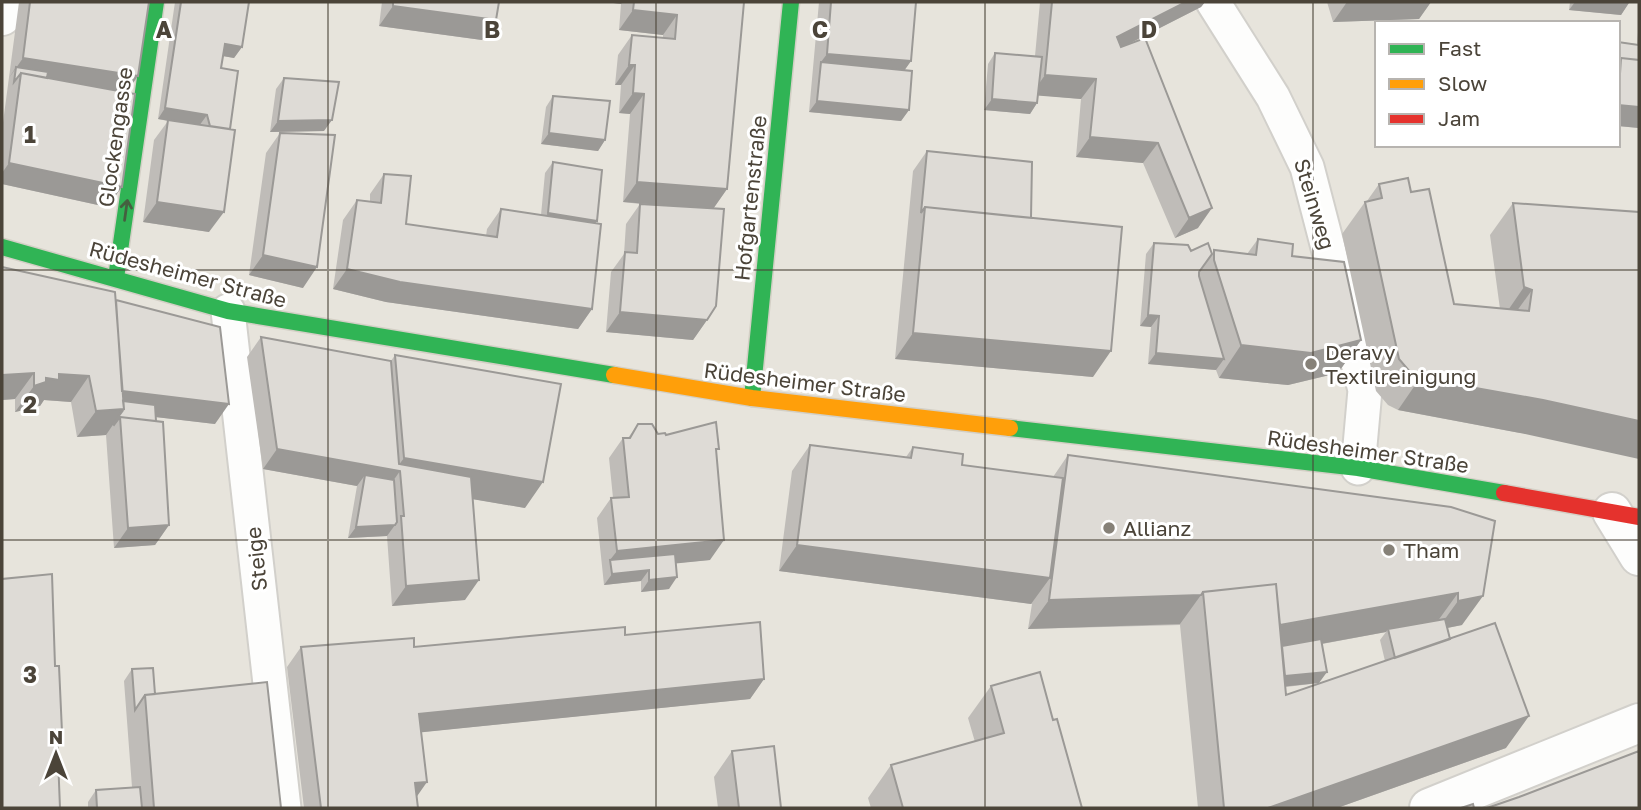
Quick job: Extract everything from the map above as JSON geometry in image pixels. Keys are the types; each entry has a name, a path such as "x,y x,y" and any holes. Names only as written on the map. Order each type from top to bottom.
{"street":[{"path":"2,16 4,2"},
{"name":"Glockengasse","path":"116,278 156,2"},
{"name":"Hofgartenstraße","path":"752,398 791,2"},
{"name":"Rüdesheimer Straße","path":"2,247 228,311 301,325 752,398 1357,468 1630,519"},
{"path":"1630,519 1639,556"},
{"path":"1429,808 1630,727 1639,690"}],"lane":[{"name":"Steinweg","path":"1213,2 1273,97 1307,167 1365,390 1357,468"},
{"name":"Steige","path":"228,311 284,808"}],"shaded area":[{"path":"2,2 1639,2 1639,808 2,808"}],"building":[{"path":"30,2 149,2 138,76 23,58"},
{"path":"181,2 249,2 242,47 225,44 221,68 238,71 230,129 210,126 207,115 165,108"},
{"path":"393,2 499,2 496,20 393,6"},
{"path":"634,2 744,2 727,189 637,182 644,94 633,93 635,65 629,65 632,35 675,39 677,15 633,10"},
{"path":"831,2 916,2 911,61 827,54"},
{"path":"1052,2 1186,2 1117,37 1121,47 1145,38 1212,208 1189,218 1158,143 1090,137 1096,79 1045,75"},
{"path":"1620,42 1639,45 1639,60 1621,58"},
{"path":"995,53 1042,57 1037,103 992,99"},
{"path":"1621,58 1639,60 1639,107 1620,105"},
{"path":"821,62 912,71 909,110 817,101"},
{"path":"16,67 48,72 47,78 21,73 14,82"},
{"path":"21,73 135,94 122,187 9,163"},
{"path":"284,78 339,82 332,120 278,121"},
{"path":"553,96 610,101 605,140 549,133"},
{"path":"168,120 235,130 224,212 157,202"},
{"path":"280,133 335,135 317,267 263,255"},
{"path":"927,151 1032,162 1031,218 925,207 921,213"},
{"path":"553,162 602,170 597,221 548,213"},
{"path":"384,174 411,176 406,224 497,237 501,209 601,224 592,309 400,282 347,269 357,200 381,203"},
{"path":"1408,178 1411,192 1429,189 1454,304 1529,311 1532,290 1524,287 1513,203 1639,212 1639,421 1543,400 1420,378 1410,372 1399,359 1365,202 1382,198 1379,184"},
{"path":"640,204 724,209 716,306 707,320 620,312 625,252 637,253"},
{"path":"925,207 1122,227 1111,351 913,333"},
{"path":"1258,239 1293,244 1292,256 1344,262 1361,340 1311,353 1241,345 1214,260 1214,250 1256,255"},
{"path":"1154,243 1188,245 1191,251 1208,243 1212,254 1199,276 1224,359 1156,353 1159,316 1148,315"},
{"path":"2,267 115,292 124,409 96,411 89,376 59,374 59,380 46,378 46,382 34,386 34,373 2,375"},
{"path":"116,300 220,327 229,404 122,391"},
{"path":"261,337 391,361 399,464 471,477 479,580 406,586 400,471 277,449"},
{"path":"395,355 561,384 543,482 404,458"},
{"path":"123,401 155,405 156,421 120,417 114,425 124,409"},
{"path":"120,417 163,422 169,525 128,528"},
{"path":"716,422 724,540 617,551 611,498 629,497 623,438 630,438 638,424 652,424 658,434 666,435"},
{"path":"810,445 911,458 913,447 963,454 962,465 1063,478 1050,578 797,545"},
{"path":"1068,455 1451,507 1495,521 1483,596 1458,601 1458,593 1280,625 1276,584 1203,592 1201,595 1049,600"},
{"path":"365,475 394,480 395,525 356,527"},
{"path":"675,554 677,577 649,580 649,570 612,574 610,560"},
{"path":"52,574 55,666 59,666 62,732 57,732 60,808 2,808 2,579"},
{"path":"1276,584 1286,695 1495,623 1529,716 1268,808 1224,808 1203,592"},
{"path":"1445,619 1450,639 1395,658 1388,629"},
{"path":"760,622 764,679 419,714 427,782 415,783 418,808 321,808 301,647 414,638 414,647 625,627 625,635"},
{"path":"1321,639 1327,672 1285,676 1282,646"},
{"path":"153,668 155,694 145,695 135,710 132,669"},
{"path":"1040,672 1053,720 1057,719 1082,808 903,808 891,765 1004,733 991,686"},
{"path":"267,682 281,808 154,808 145,695"},
{"path":"774,746 781,808 739,808 732,751"},
{"path":"1639,751 1639,808 1487,808 1519,797"},
{"path":"140,787 142,808 97,808 96,790"}],"traffic: fast":[{"path":"116,278 156,2"},
{"path":"752,398 791,2"},
{"path":"2,247 228,311 614,375"},
{"path":"1010,428 1358,468 1504,493"}],"traffic: slow":[{"path":"614,375 752,398 1010,428"}],"traffic: jam":[{"path":"1504,493 1639,517"}],"place":[{"name":"Deravy Textilreinigung","path":"1311,364"},
{"name":"Allianz","path":"1109,528"},
{"name":"Tham","path":"1389,550"}]}
